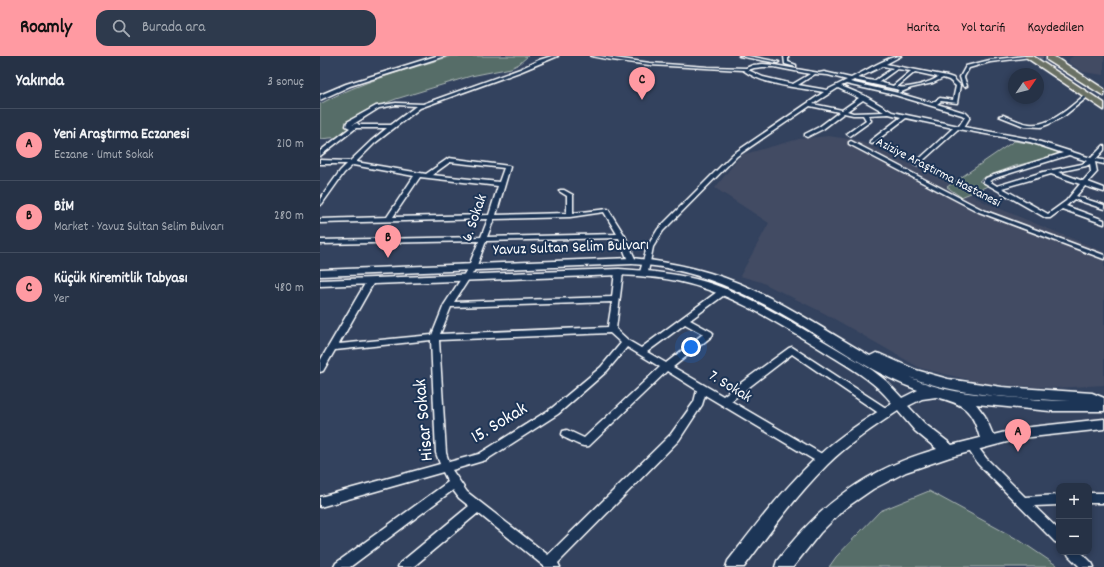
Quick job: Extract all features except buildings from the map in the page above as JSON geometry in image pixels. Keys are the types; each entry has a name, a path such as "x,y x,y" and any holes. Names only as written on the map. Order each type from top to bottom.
{"highway":[{"path":"1027,56 1104,107"},
{"path":"1049,57 1062,59 1104,89"},
{"path":"1049,57 1104,93"},
{"path":"1049,57 1104,100"}],"main road":[{"path":"320,91 420,56"},
{"path":"320,98 348,85 442,56"},
{"name":"Yavuz Sultan Selim Bulvarı","path":"320,283 370,282 469,272 632,261 645,267 724,292 775,316 880,382 919,427 950,451"},
{"name":"Yavuz Sultan Selim Bulvarı","path":"320,273 619,272 645,267 693,270 738,287 780,308 906,381 936,392 961,398 1050,406 1104,405"},
{"path":"849,348 863,352 912,373 946,384 984,389 1092,398 1104,405"},
{"path":"734,567 780,507 823,460 847,440 900,404 919,395 936,392"},
{"path":"961,398 978,414 988,441"},
{"path":"783,567 813,529 837,506 872,483 914,463 950,451 988,441 1047,430 1104,424"}],"street":[{"path":"320,203 350,163 373,142 418,107 556,56"},
{"path":"594,56 639,64 669,67 746,69 786,66 902,89"},
{"path":"742,56 828,74"},
{"path":"786,56 786,66"},
{"path":"645,267 650,247 660,230 735,155 828,91 851,78 899,56"},
{"path":"965,86 962,77 967,67 976,64 1027,56"},
{"path":"881,64 951,79 958,86 955,102 940,99 933,105"},
{"path":"774,73 786,66"},
{"path":"875,83 897,68"},
{"path":"746,69 746,72 762,78 793,86 828,91"},
{"path":"894,87 914,71"},
{"path":"793,86 814,72"},
{"path":"762,78 768,75"},
{"path":"896,94 902,89 936,81 941,76"},
{"path":"844,82 896,94 968,116 958,128 917,164"},
{"path":"837,86 890,112 958,128 1031,141 1070,154 1104,162"},
{"path":"1001,116 1033,126 1042,126 1058,117 1088,96"},
{"path":"807,135 821,128 842,111 863,98"},
{"path":"392,127 358,125 349,126 349,123 378,107 396,104 425,105"},
{"path":"808,104 865,114 890,112"},
{"path":"865,114 874,105"},
{"path":"850,134 869,120 865,114"},
{"path":"872,142 905,116"},
{"path":"320,154 345,133 358,125"},
{"name":"Aziziye Araştırma Hastanesi","path":"851,143 981,211 1104,257"},
{"path":"997,188 1084,164 1092,160 1104,148"},
{"path":"1070,154 1017,168 988,179 986,182 1048,217 1073,197 1094,172 1092,160"},
{"name":"6. Sokak","path":"428,176 449,160 507,167 492,216 469,272"},
{"path":"320,162 350,163 418,175 501,184"},
{"path":"1051,172 1104,190"},
{"path":"389,219 418,175"},
{"path":"562,191 570,195 570,215"},
{"path":"1073,197 1104,207"},
{"path":"1062,207 1104,222"},
{"path":"320,220 570,215 606,210 622,236 632,261"},
{"path":"320,242 622,236"},
{"name":"Hisar Sokak","path":"469,272 448,305 436,337 441,453 454,483 463,495 551,565"},
{"path":"333,347 436,337 612,330 619,272"},
{"path":"320,369 370,282"},
{"path":"641,352 724,292"},
{"path":"448,305 616,299"},
{"path":"568,434 585,442 666,367 709,334 684,320"},
{"name":"7. Sokak","path":"612,330 626,343 823,460"},
{"name":"15. Sokak","path":"320,502 482,457 555,411 604,370 626,343"},
{"path":"724,402 792,350 886,413"},
{"path":"551,565 675,437 699,403 702,389"},
{"path":"971,446 982,461 1056,535"},
{"path":"340,567 454,483"},
{"path":"1092,498 1104,498"},
{"path":"1023,502 1056,500"},
{"path":"404,567 478,506"},
{"path":"1077,555 1088,567"}],"shaded area":[{"path":"1073,56 1104,56 1104,75 1083,72 1069,63 1069,59"},
{"path":"828,136 857,140 938,177 986,203 1104,252 1104,385 1055,388 986,384 920,368 824,313 761,282 740,276 769,223 715,188 741,155 799,139"}],"green space":[{"path":"451,56 528,56 519,64 511,68 471,76 396,99 381,105 346,124 348,127 354,127 340,137 320,139 320,104 368,82"},
{"path":"1014,141 1034,144 1063,154 1015,166 983,178 979,181 988,186 961,197 947,187"},
{"path":"929,491 1019,540 1059,567 829,567 836,557 880,511"}],"tunnel":[{"path":"1038,56 1042,59"}],"place":[{"name":"Küçük Kiremitlik Tabyası","path":"642,100"},
{"name":"BİM","path":"388,258"},
{"name":"Yeni Araştırma Eczanesi","path":"1018,452"}]}
